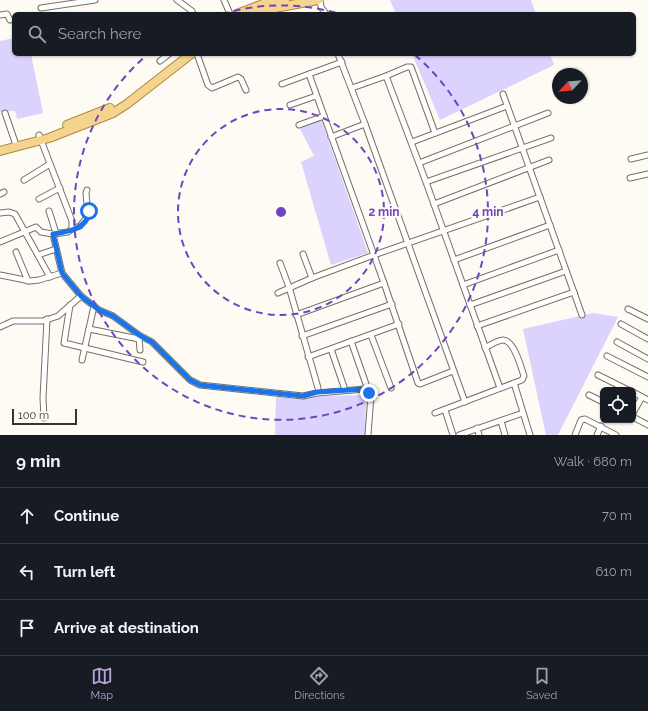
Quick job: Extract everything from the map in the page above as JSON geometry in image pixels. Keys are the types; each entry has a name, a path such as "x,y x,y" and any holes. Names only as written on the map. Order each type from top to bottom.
{"main road":[{"path":"242,12 263,4 285,0"},
{"path":"258,12 320,2"},
{"path":"2,148 15,142 40,138 112,107 124,100 179,56"},
{"path":"2,148 98,120 113,113 127,104 188,56"}],"street":[{"path":"41,8 95,0"},
{"path":"177,0 193,12"},
{"path":"224,0 229,12"},
{"path":"320,2 325,12"},
{"path":"0,15 7,14 10,20"},
{"path":"160,61 166,56"},
{"path":"198,56 208,86 212,88 238,77 241,79 246,90"},
{"path":"339,56 352,88 464,402"},
{"path":"282,84 342,62"},
{"path":"352,88 410,67 435,133"},
{"path":"309,74 330,137 392,304 418,383 420,384 453,371"},
{"path":"386,76 420,163 500,388"},
{"path":"503,94 582,315"},
{"path":"290,105 316,96"},
{"path":"412,142 507,106"},
{"path":"5,113 15,142"},
{"path":"420,163 548,113"},
{"path":"299,125 324,116"},
{"path":"330,137 365,124"},
{"path":"40,138 72,221 72,230"},
{"path":"426,182 551,138"},
{"path":"631,159 648,155"},
{"path":"434,204 549,160"},
{"path":"24,180 50,164"},
{"path":"630,178 648,174"},
{"path":"38,199 60,188"},
{"path":"0,242 36,227 42,232 54,234 68,232 80,226 88,216 86,190"},
{"path":"278,293 289,287 374,255 540,197"},
{"path":"49,211 62,273 81,296 99,310 113,316 139,337 140,350"},
{"path":"0,213 9,212 15,214 50,277"},
{"path":"454,260 550,225"},
{"path":"38,255 56,249"},
{"path":"463,285 559,250"},
{"path":"16,252 28,281"},
{"path":"303,254 312,278"},
{"path":"280,263 289,287 318,388"},
{"path":"470,305 566,271"},
{"path":"0,275 28,281 38,280 62,273"},
{"path":"296,315 384,283"},
{"path":"477,326 574,292"},
{"path":"0,327 13,321 43,321 58,316 81,296"},
{"path":"302,336 392,304"},
{"path":"70,305 64,343 143,362"},
{"path":"82,360 94,306"},
{"path":"628,309 648,319"},
{"path":"44,418 43,398 47,320"},
{"path":"308,357 399,324"},
{"path":"621,324 648,339"},
{"path":"89,329 139,337 152,342 190,380 200,385 303,396 317,392 365,389 371,395 368,435"},
{"path":"371,335 391,388"},
{"path":"435,414 522,380 524,376 513,346 508,341 503,340 485,348"},
{"path":"351,341 367,387"},
{"path":"616,342 648,358"},
{"path":"331,349 344,387"},
{"path":"607,356 648,377"},
{"path":"598,376 622,387"},
{"path":"514,383 530,435"},
{"path":"636,394 648,400"},
{"path":"589,395 600,400"},
{"path":"636,408 642,397"},
{"path":"445,410 453,435"},
{"path":"459,435 477,428 501,422 523,413"},
{"path":"575,435 582,420 585,419 616,435"},
{"path":"636,419 648,425"},
{"path":"501,422 505,435"},
{"path":"597,435 601,426"},
{"path":"477,428 479,435"}],"shaded area":[{"path":"390,0 531,0 535,12 395,12"},
{"path":"12,38 12,56 31,56 43,113 17,119 15,111 0,112 0,41"},
{"path":"413,56 551,56 554,65 440,120"},
{"path":"321,119 368,253 331,265 301,162 314,156 299,127"},
{"path":"593,313 618,317 558,435 546,435 523,329"},
{"path":"366,395 365,435 275,435 276,397"}],"route":[{"path":"89,211 86,221 80,226 68,232 53,234 62,273 81,296 99,310 113,316 139,335 152,342 190,380 200,385 303,396 317,392 365,389 369,393"}]}
